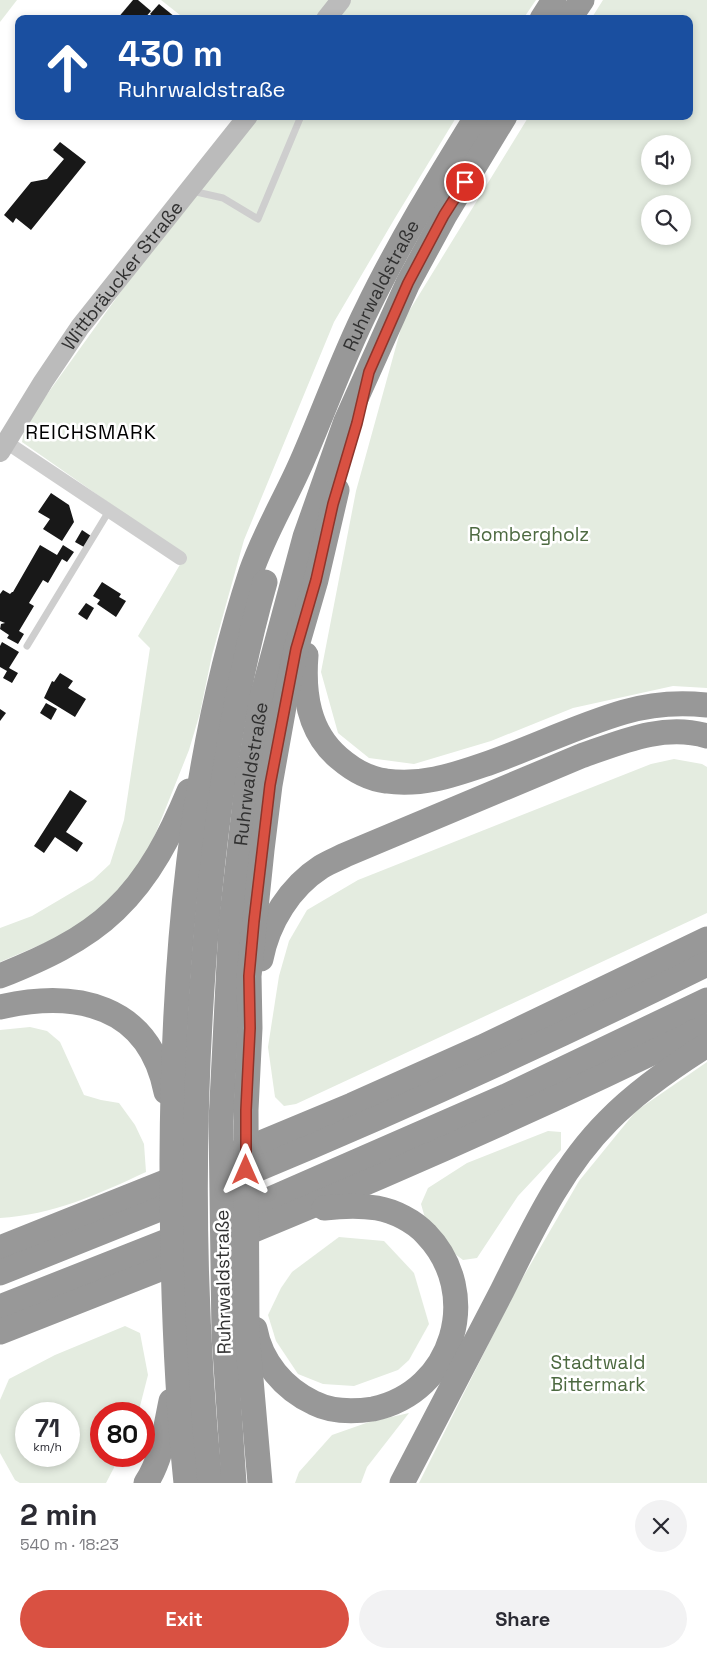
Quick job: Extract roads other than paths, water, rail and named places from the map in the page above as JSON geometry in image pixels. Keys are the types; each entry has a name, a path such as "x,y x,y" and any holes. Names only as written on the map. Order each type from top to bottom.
{"highway":[{"path":"545,15 554,0"},
{"path":"572,15 582,0"},
{"name":"Ruhrwaldstraße","path":"301,463 366,311 429,194 475,120"},
{"name":"Ruhrwaldstraße","path":"234,1483 226,1390 222,1279 220,1121 236,867 247,785 262,697 306,537 346,420 408,283 444,215 503,120"},
{"path":"260,1483 247,1333 246,1110 250,1028 249,976 253,930 270,785 296,649 316,580 333,504 357,423 369,372"},
{"path":"186,1483 174,1298 172,1142 179,962 194,817 206,746 222,676 253,567 301,463"},
{"path":"210,1483 198,1289 196,1132 206,928 222,788 238,694 263,587 301,463"},
{"path":"316,580 306,657 307,705 322,739 334,754 365,776 403,783 437,779 515,754 585,725 626,711 662,704 707,705"},
{"path":"250,1028 263,949 272,924 301,883 321,867 371,843 572,760 618,743 647,734 671,731 696,732 707,736"},
{"path":"0,976 71,942 115,910 133,890 150,869 178,817 206,746"},
{"path":"0,1248 80,1218 352,1105 705,946"},
{"path":"0,1273 130,1222 308,1148 493,1066 705,946"},
{"path":"0,1007 16,1003 50,1000 79,1002 97,1006 115,1014 134,1028 149,1046 165,1084 172,1142"},
{"path":"0,1307 253,1207 506,1096 707,1000"},
{"path":"0,1332 283,1219 410,1165 506,1122 707,1026"},
{"path":"402,1483 532,1232 565,1174 585,1146 630,1099 707,1045"},
{"path":"248,1269 255,1331 261,1349 278,1377 301,1397 332,1409 349,1411 383,1406 399,1400 415,1390 439,1365 447,1350 455,1321 457,1306 455,1290 451,1273 443,1256 422,1230 397,1215 378,1208 358,1206 323,1208 283,1219"},
{"path":"0,1236 32,1231 80,1218"},
{"path":"0,1340 45,1315"},
{"path":"146,1483 161,1448 178,1374"}],"main road":[{"path":"329,15 341,0"},
{"name":"Wittbräucker Straße","path":"3,447 42,382 80,327 245,120"}],"street":[{"name":"Wittbräucker Straße","path":"3,447 110,510 180,558"}],"lane":[{"path":"189,190 224,198 258,219 298,120"},
{"path":"28,646 110,510"}],"district":[{"name":"REICHSMARK","path":"91,432"}],"park label":[{"name":"Rombergholz","path":"529,534"},
{"name":"Stadtwald Bittermark","path":"598,1373"}]}
